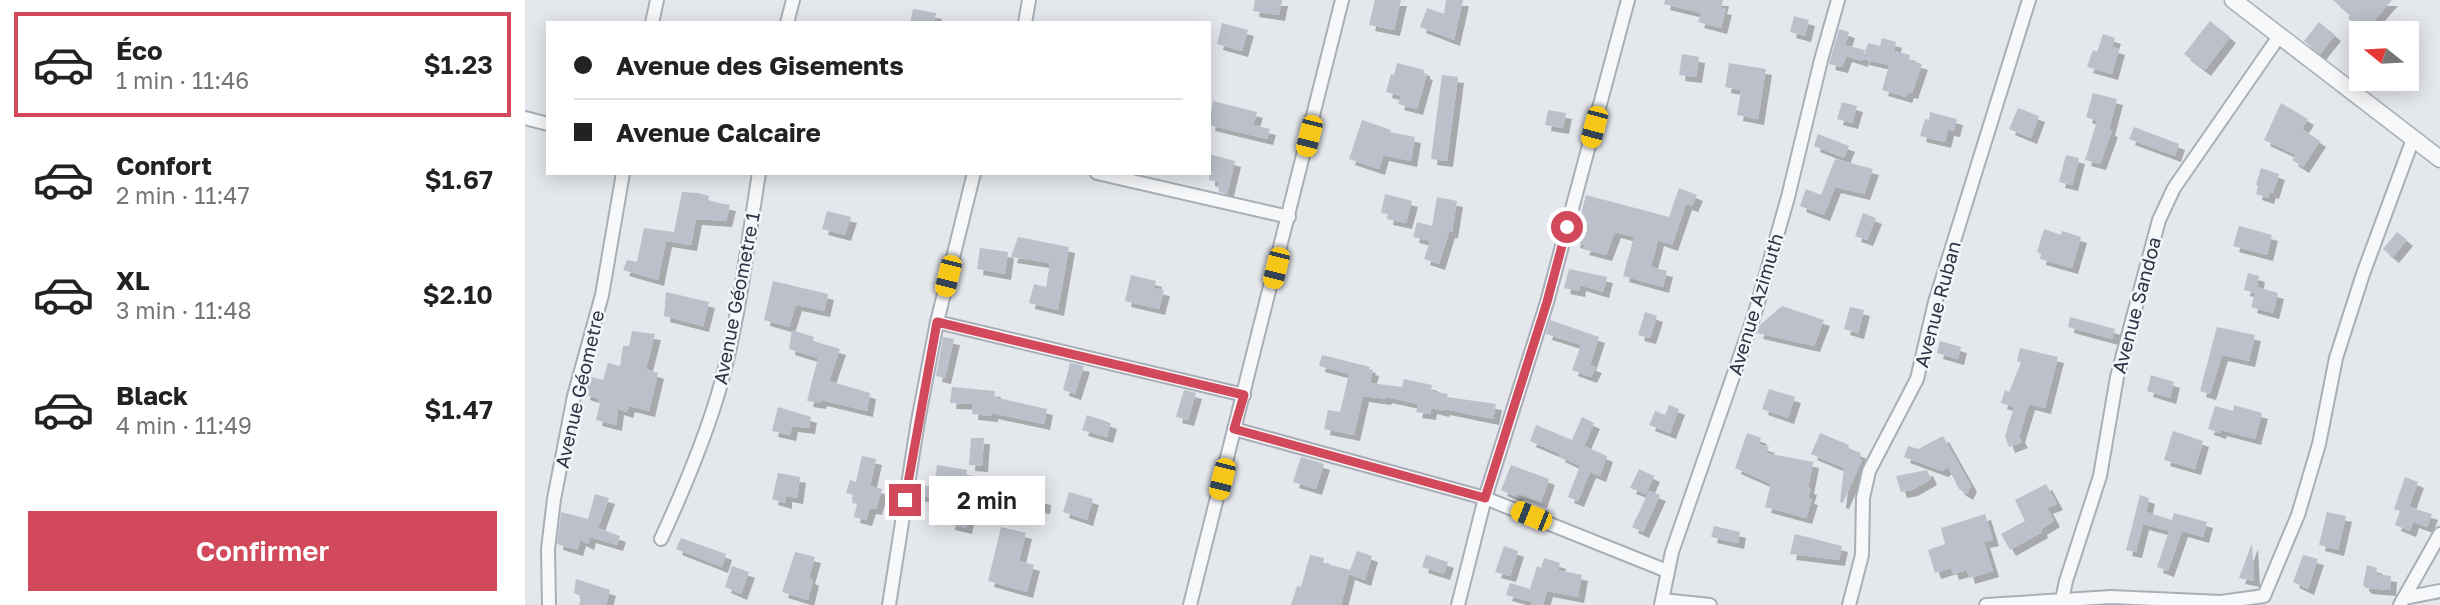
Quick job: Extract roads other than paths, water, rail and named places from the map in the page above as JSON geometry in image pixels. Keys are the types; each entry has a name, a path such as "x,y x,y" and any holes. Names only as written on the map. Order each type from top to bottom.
{"street":[{"path":"652,21 657,0"},
{"path":"788,21 793,0"},
{"path":"1025,21 1029,0"},
{"path":"1190,605 1342,0"},
{"path":"1458,605 1485,498 1547,302 1629,0"},
{"name":"Avenue Azimuth","path":"1661,602 1684,514 1755,313 1788,198 1838,0"},
{"name":"Avenue Ruban","path":"1849,605 1862,555 1865,484 1917,379 1935,302 2029,0"},
{"path":"2234,0 2440,159"},
{"name":"Avenue Sandoa","path":"2061,602 2100,476 2117,377 2162,212 2174,188 2280,35"},
{"path":"525,118 546,123"},
{"path":"1986,605 2111,597 2222,604 2260,598 2267,593 2298,516 2312,468 2336,358 2351,310 2413,139"},
{"name":"Avenue Géometre","path":"549,605 548,549 554,499 574,396 602,295 623,175"},
{"name":"Avenue Géometre 1","path":"661,539 687,483 718,393 728,355 759,175"},
{"path":"888,605 937,322 974,175"},
{"path":"1106,175 1289,217"},
{"path":"937,322 1244,395"},
{"path":"1234,429 1485,498 1667,571"},
{"path":"2402,602 2440,534"},
{"path":"2402,602 2440,592"},
{"path":"1661,602 1710,605"}]}
